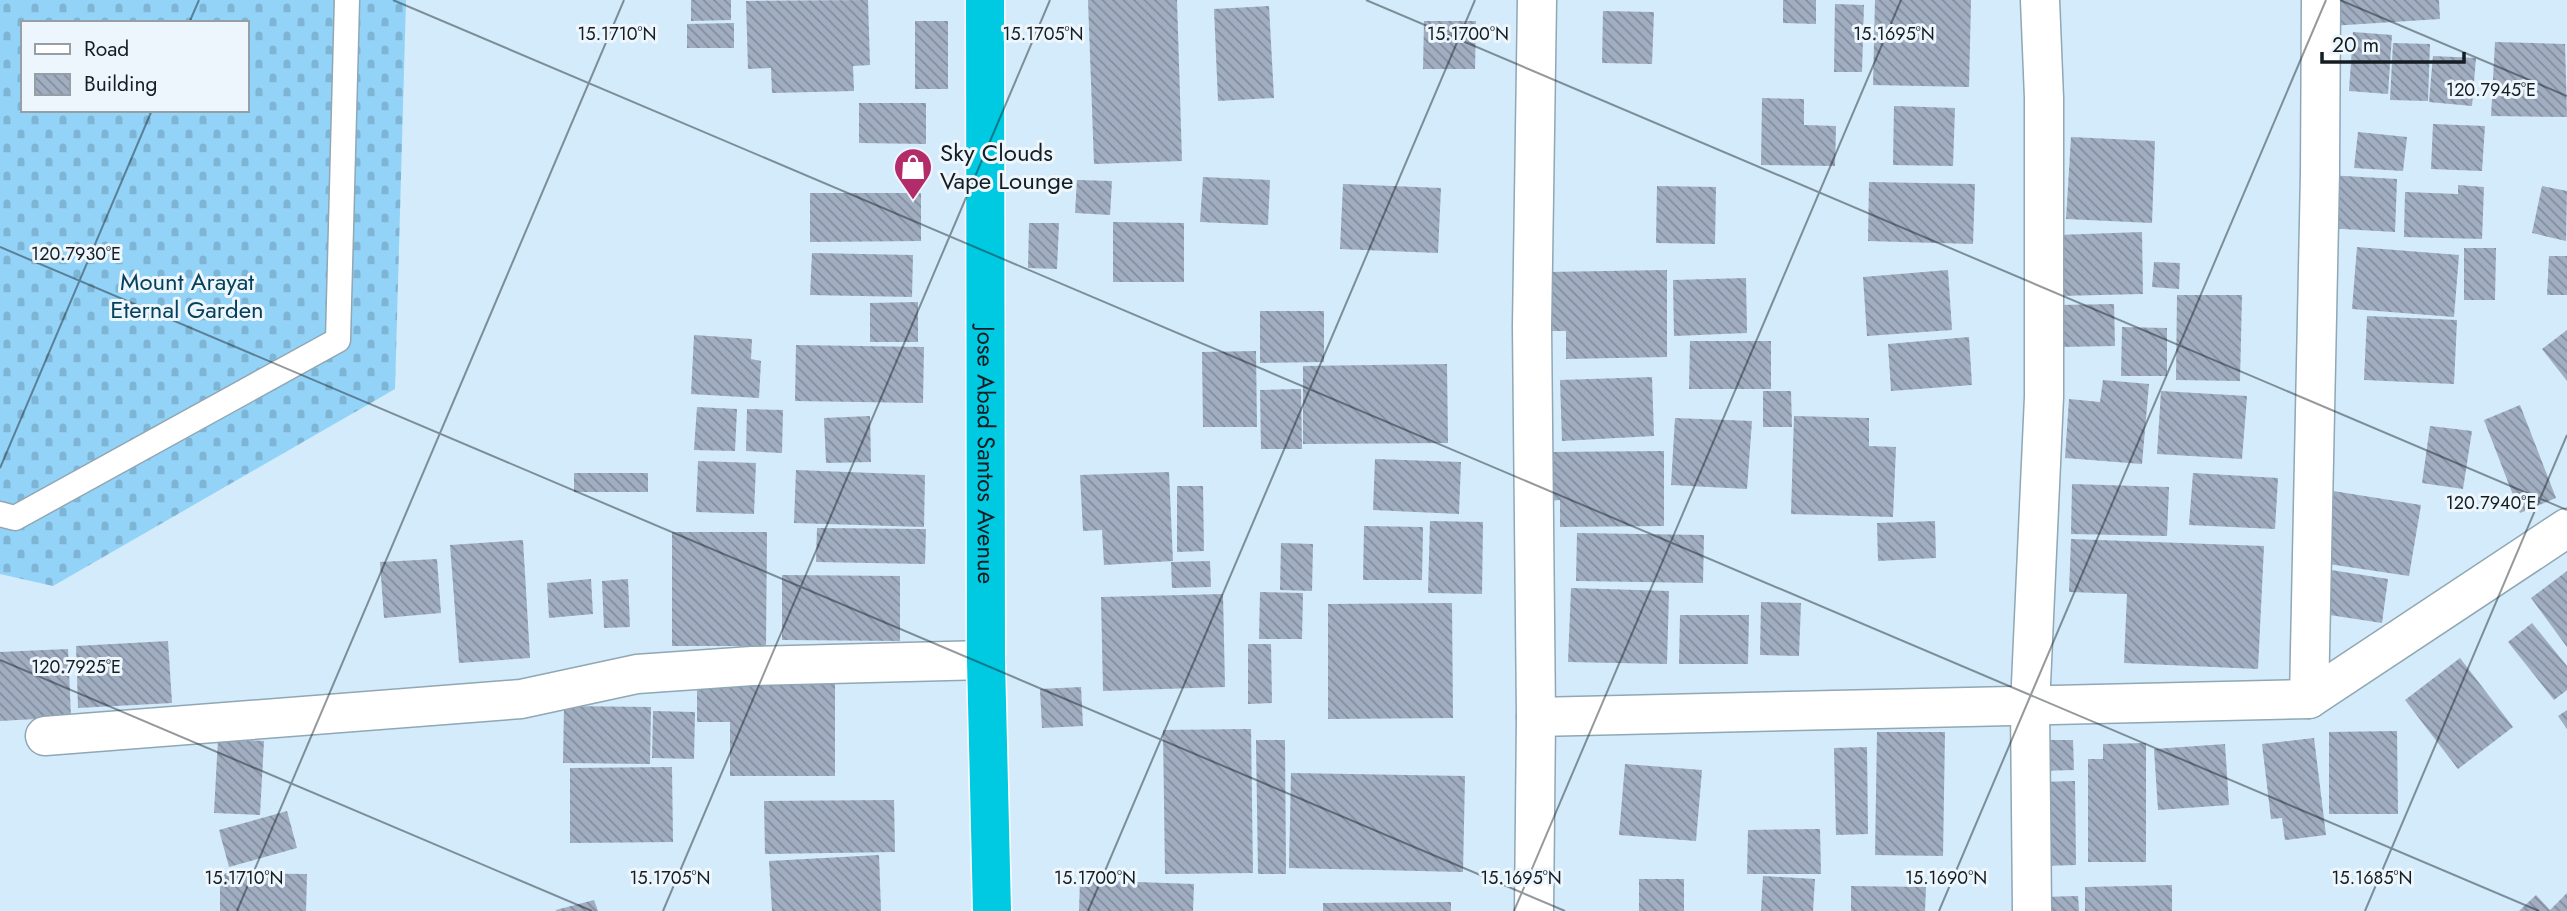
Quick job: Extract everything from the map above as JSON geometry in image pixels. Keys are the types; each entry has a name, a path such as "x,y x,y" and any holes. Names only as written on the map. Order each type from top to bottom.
{"highway":[{"name":"Jose Abad Santos Avenue","path":"985,0 986,660 992,911"}],"street":[{"path":"1534,911 1536,717 1532,327 1537,0"},
{"path":"2032,911 2030,706 2045,397 2044,98 2040,0"},
{"path":"2308,699 2320,173 2321,0"},
{"path":"1536,717 2308,699 2567,527"},
{"path":"45,736 521,699 638,674 752,666 986,660"}],"lane":[{"path":"0,514 15,518 338,340 347,0"}],"green space":[{"name":"Mount Arayat Eternal Garden","path":"0,0 406,0 395,389 53,586 0,574"}],"building":[{"path":"691,0 731,0 731,20 691,21"},
{"path":"868,0 870,65 853,66 854,91 772,93 771,68 748,69 746,1"},
{"path":"1088,0 1177,0 1182,161 1094,164"},
{"path":"1783,0 1816,0 1816,24 1783,23"},
{"path":"1875,0 1971,0 1969,87 1873,85"},
{"path":"2329,0 2439,0 2440,19 2331,26"},
{"path":"1835,4 1864,5 1862,72 1834,72"},
{"path":"1269,6 1274,98 1218,101 1214,9"},
{"path":"1603,11 1654,12 1652,64 1602,63"},
{"path":"915,21 948,21 948,89 915,89"},
{"path":"1424,21 1476,21 1475,69 1423,69"},
{"path":"734,23 734,48 687,48 687,24"},
{"path":"2353,32 2392,35 2388,94 2349,91"},
{"path":"2495,42 2565,44 2567,117 2491,116"},
{"path":"2393,43 2430,44 2428,101 2390,100"},
{"path":"2433,56 2476,58 2472,106 2429,102"},
{"path":"1762,98 1804,99 1804,125 1836,126 1835,166 1761,165"},
{"path":"859,103 926,103 926,144 859,143"},
{"path":"1894,106 1955,108 1953,166 1893,165"},
{"path":"2433,124 2485,126 2482,171 2431,169"},
{"path":"2358,132 2407,137 2403,171 2354,168"},
{"path":"2071,137 2155,141 2152,223 2066,219"},
{"path":"2327,175 2397,179 2395,232 2325,228"},
{"path":"1203,177 1270,180 1268,225 1200,222"},
{"path":"1077,180 1112,181 1110,215 1075,213"},
{"path":"1869,182 1975,184 1973,244 1868,241"},
{"path":"1343,184 1441,188 1438,253 1340,249"},
{"path":"2458,185 2484,187 2482,239 2404,237 2405,192 2458,194"},
{"path":"1657,186 1716,187 1715,244 1656,243"},
{"path":"2542,186 2567,191 2566,241 2532,233"},
{"path":"810,193 921,193 921,241 810,242"},
{"path":"1113,222 1184,223 1184,282 1113,282"},
{"path":"1029,223 1059,223 1057,269 1028,268"},
{"path":"2142,232 2143,294 2058,296 2057,235"},
{"path":"2357,247 2459,255 2454,317 2352,309"},
{"path":"2464,248 2496,248 2495,300 2464,300"},
{"path":"812,253 913,255 912,297 810,295"},
{"path":"2549,256 2567,256 2567,295 2547,295"},
{"path":"2154,262 2180,263 2179,289 2152,287"},
{"path":"1667,270 1667,357 1566,359 1566,331 1549,331 1548,272"},
{"path":"1948,270 1952,330 1867,336 1863,277"},
{"path":"1746,278 1747,333 1674,336 1673,280"},
{"path":"2177,295 2242,295 2240,381 2176,380"},
{"path":"918,302 918,342 870,342 870,303"},
{"path":"2114,304 2115,346 2060,347 2059,305"},
{"path":"1260,311 1324,311 1324,362 1260,363"},
{"path":"2367,316 2457,320 2454,384 2364,380"},
{"path":"2122,327 2167,328 2167,376 2121,376"},
{"path":"2567,330 2567,381 2542,349"},
{"path":"694,335 752,339 751,359 761,361 759,398 691,394"},
{"path":"1969,337 1972,385 1891,391 1888,344"},
{"path":"1690,341 1771,341 1771,389 1689,389"},
{"path":"796,345 924,347 923,403 795,401"},
{"path":"1256,351 1257,427 1203,427 1202,352"},
{"path":"1447,364 1448,443 1303,444 1303,366"},
{"path":"1652,377 1654,436 1562,441 1560,380"},
{"path":"2103,380 2149,384 2142,464 2065,458 2069,399 2100,402"},
{"path":"1301,389 1302,449 1261,449 1260,390"},
{"path":"1763,391 1791,391 1792,427 1763,427"},
{"path":"2161,391 2247,396 2242,459 2157,454"},
{"path":"2520,405 2556,498 2520,513 2484,420"},
{"path":"697,407 737,409 735,451 694,450"},
{"path":"747,409 783,410 782,453 746,451"},
{"path":"870,416 871,462 826,463 824,418"},
{"path":"1794,416 1869,418 1869,446 1896,447 1893,517 1791,514"},
{"path":"1675,418 1752,421 1747,489 1671,485"},
{"path":"2430,426 2472,431 2463,489 2422,483"},
{"path":"1664,451 1664,526 1560,527 1560,500 1549,501 1549,452"},
{"path":"1375,459 1461,462 1459,514 1373,510"},
{"path":"698,461 756,463 754,514 696,512"},
{"path":"796,470 925,475 924,527 794,523"},
{"path":"1169,472 1173,561 1104,565 1102,530 1083,531 1080,475"},
{"path":"574,473 648,473 648,492 574,492"},
{"path":"2193,473 2278,478 2275,529 2189,525"},
{"path":"2072,484 2169,487 2167,536 2071,534"},
{"path":"1177,486 1203,486 1204,551 1177,552"},
{"path":"2327,490 2421,505 2409,576 2315,562"},
{"path":"1430,521 1483,522 1482,594 1428,593"},
{"path":"1935,521 1936,558 1878,561 1877,523"},
{"path":"1364,526 1423,527 1422,580 1363,580"},
{"path":"817,528 926,529 925,564 816,562"},
{"path":"672,532 767,532 766,646 672,646"},
{"path":"1577,533 1704,535 1703,583 1576,581"},
{"path":"2071,539 2264,546 2258,669 2124,663 2127,594 2069,592"},
{"path":"523,540 530,658 459,663 450,545"},
{"path":"1281,543 1313,544 1312,591 1280,590"},
{"path":"437,559 441,613 384,618 380,562"},
{"path":"1210,561 1211,587 1172,588 1171,562"},
{"path":"2331,570 2388,579 2382,623 2323,614"},
{"path":"2567,571 2567,647 2531,598"},
{"path":"782,575 900,576 900,641 782,640"},
{"path":"591,579 593,614 549,618 547,583"},
{"path":"628,579 630,627 604,628 602,581"},
{"path":"1571,588 1669,591 1667,664 1568,662"},
{"path":"1260,592 1303,593 1302,639 1259,639"},
{"path":"1223,594 1225,687 1103,691 1101,597"},
{"path":"1761,602 1801,603 1799,656 1760,655"},
{"path":"1452,603 1453,718 1328,719 1328,604"},
{"path":"1680,615 1749,615 1748,664 1679,664"},
{"path":"2532,623 2567,666 2567,690 2554,700 2508,642"},
{"path":"168,641 172,703 78,708 76,646"},
{"path":"1248,644 1271,644 1272,703 1248,704"},
{"path":"68,649 71,717 0,721 0,652"},
{"path":"2460,658 2513,727 2458,769 2405,700"},
{"path":"697,673 735,684 835,684 835,776 730,776 730,722 697,722"},
{"path":"1081,687 1083,726 1042,728 1040,689"},
{"path":"564,706 651,707 650,764 563,763"},
{"path":"2567,710 2567,729 2558,716"},
{"path":"653,711 695,712 694,759 652,758"},
{"path":"1251,729 1253,873 1165,874 1163,730"},
{"path":"2397,731 2398,814 2329,814 2329,732"},
{"path":"1877,732 1945,732 1943,856 1875,855"},
{"path":"2314,738 2326,835 2285,840 2282,818 2271,819 2262,744"},
{"path":"218,739 264,741 260,815 214,813"},
{"path":"1256,740 1285,740 1286,874 1258,874"},
{"path":"2039,740 2073,740 2074,770 2040,771"},
{"path":"2146,743 2146,862 2088,862 2088,759 2103,759 2103,744"},
{"path":"2225,744 2229,805 2158,810 2154,749"},
{"path":"1867,747 1868,834 1836,835 1834,748"},
{"path":"1625,764 1702,770 1696,841 1619,835"},
{"path":"672,767 673,842 570,843 570,768"},
{"path":"1291,773 1465,776 1463,872 1289,868"},
{"path":"2075,781 2076,865 2041,866 2040,782"},
{"path":"894,800 895,852 765,854 764,801"},
{"path":"287,811 297,848 229,867 219,830"},
{"path":"1820,829 1821,874 1747,874 1748,830"},
{"path":"879,855 881,911 772,911 769,861"},
{"path":"220,873 307,874 306,911 220,911"},
{"path":"1763,876 1815,879 1813,911 1761,911"},
{"path":"1639,879 1684,879 1684,911 1639,911"},
{"path":"1080,880 1194,884 1193,911 1079,911"},
{"path":"2172,885 2172,911 2085,911 2085,887"},
{"path":"1851,886 1926,887 1925,911 1851,911"},
{"path":"2567,893 2567,911 2519,911 2536,895 2550,910"},
{"path":"2078,896 2079,911 2042,911 2042,897"},
{"path":"594,900 598,911 556,911 556,910"},
{"path":"1451,902 1451,911 1323,911 1323,903"}],"place":[{"name":"Sky Clouds Vape Lounge","path":"913,201"}]}
